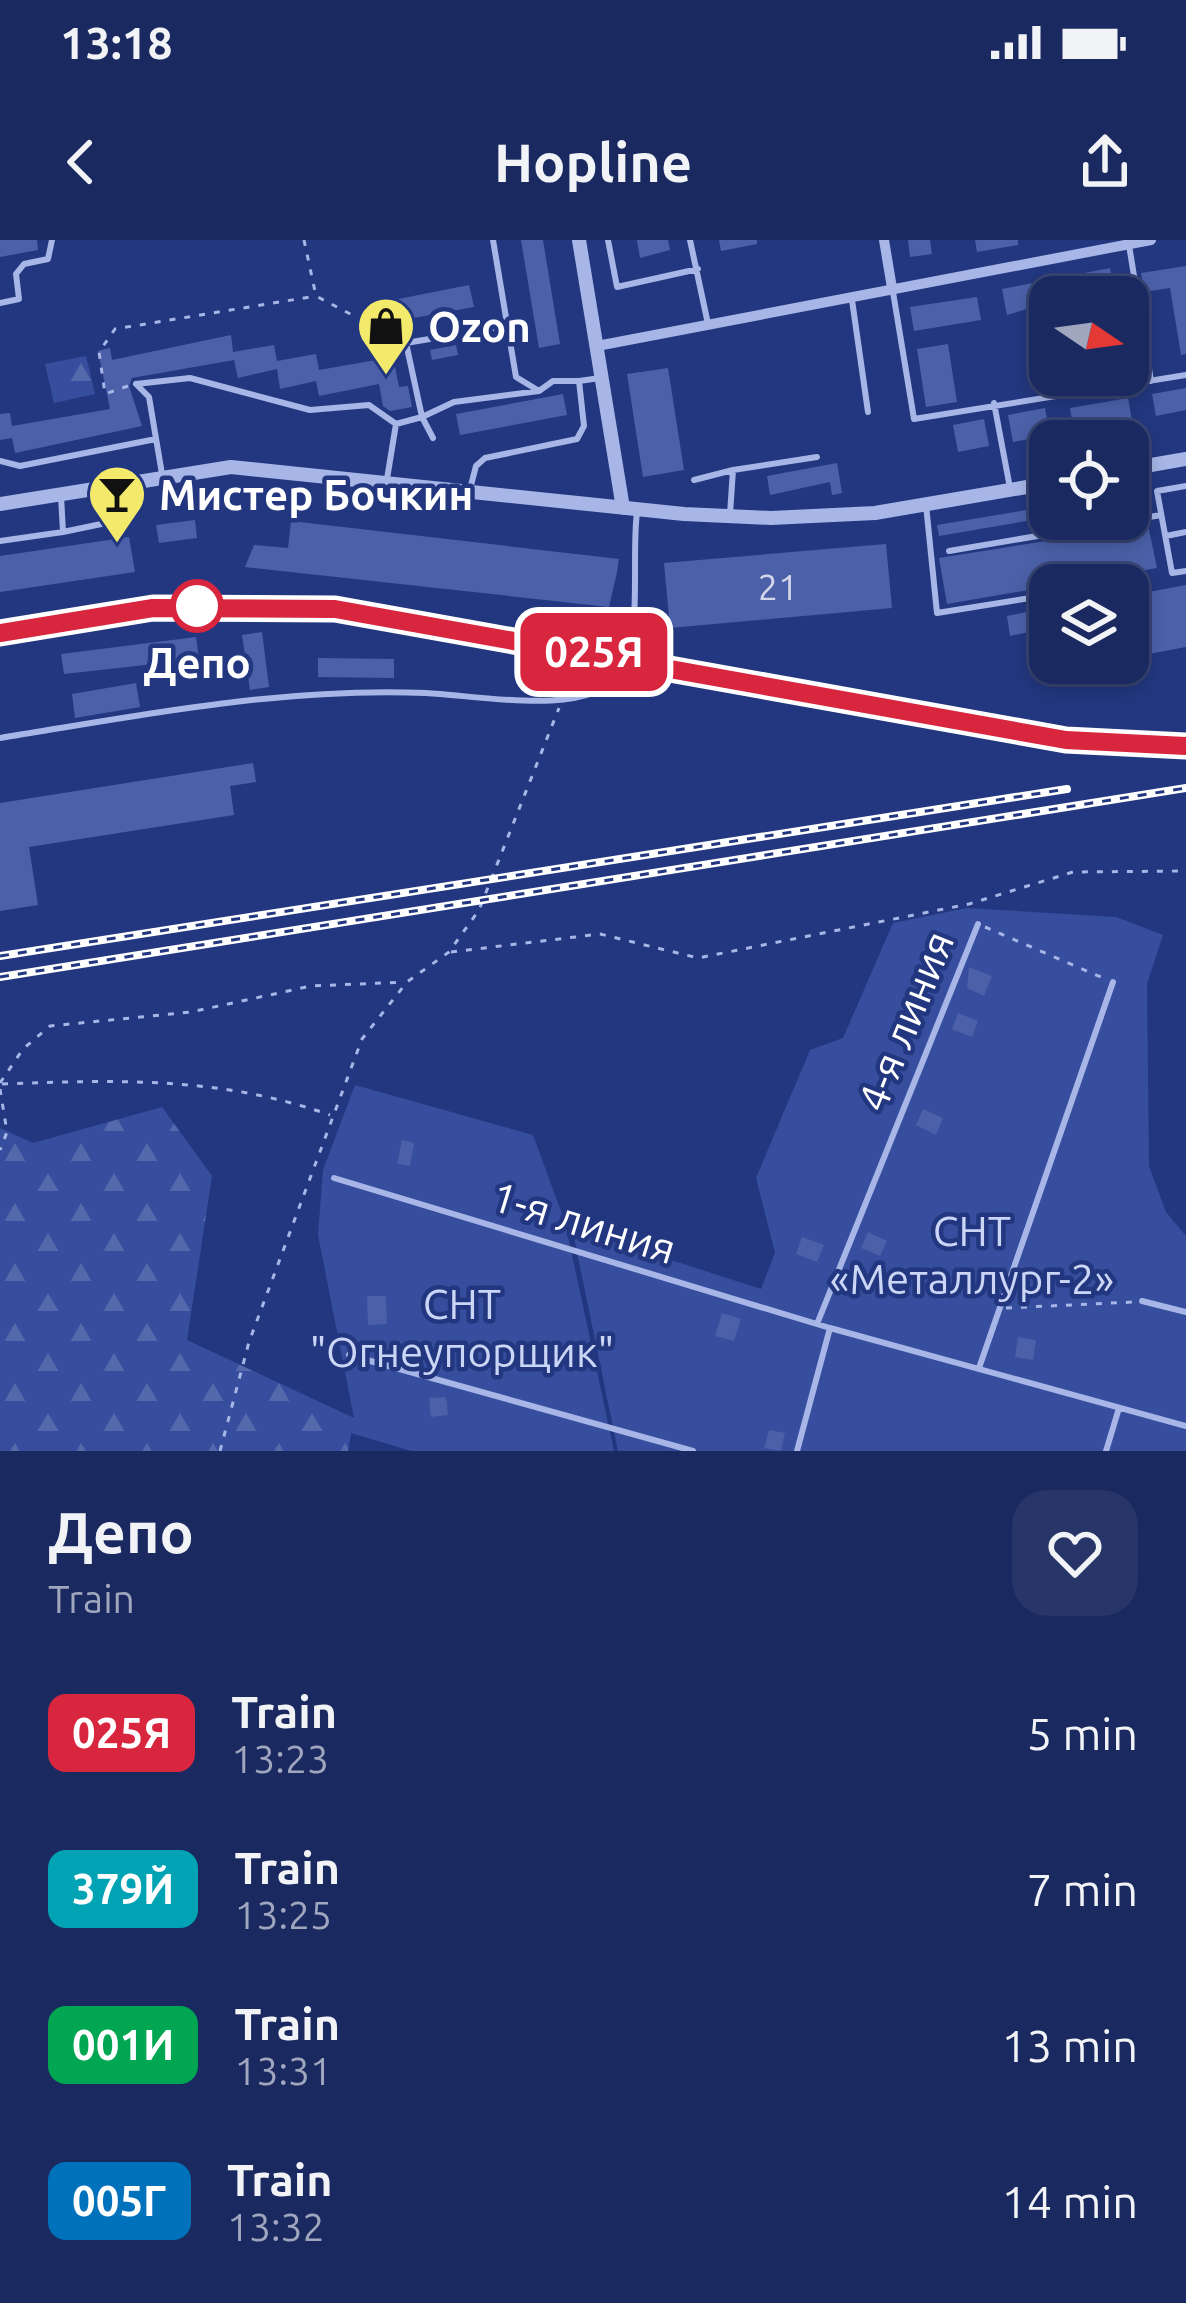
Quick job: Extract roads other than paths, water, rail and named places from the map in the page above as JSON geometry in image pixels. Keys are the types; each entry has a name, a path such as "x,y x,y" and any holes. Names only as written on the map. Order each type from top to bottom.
{"street":[{"path":"579,240 630,509"},
{"path":"884,240 892,289"},
{"path":"597,346 1151,240"},
{"path":"1149,465 1186,459"},
{"path":"0,504 162,474 250,467 729,517 832,517 1029,487"}],"lane":[{"path":"0,303 19,299 16,274 24,263 48,259 52,240"},
{"path":"493,240 516,377 539,391"},
{"path":"608,240 617,287 698,269"},
{"path":"690,240 708,323"},
{"path":"1130,244 1151,381"},
{"path":"892,289 914,419 1186,375"},
{"path":"851,296 868,412"},
{"path":"433,438 422,417 406,343 506,326"},
{"path":"162,474 148,398 136,384 190,378 310,410 369,405 396,424"},
{"path":"396,424 454,403 539,391 554,381 602,378"},
{"path":"470,489 476,466 485,458 580,436 584,421 579,381"},
{"path":"994,403 1010,490"},
{"path":"387,481 396,424"},
{"path":"0,461 20,466 156,439"},
{"path":"694,480 817,457"},
{"path":"729,517 733,470"},
{"path":"0,541 130,518 138,478"},
{"path":"1186,485 1157,491 1172,574 1186,571"},
{"path":"61,492 63,532"},
{"path":"926,505 937,613 1029,598"},
{"path":"0,738 313,690 562,701 605,689 623,671 632,644 630,509"},
{"path":"949,550 1161,515"},
{"path":"1165,536 1186,532"},
{"name":"4-я линия","path":"817,1324 978,924"},
{"path":"979,1368 1113,982"},
{"name":"1-я линия","path":"334,1178 830,1328"},
{"path":"1142,1301 1186,1312"},
{"path":"797,1451 830,1328 1186,1426"},
{"path":"350,1355 693,1451"},
{"path":"1106,1451 1119,1408"}],"railway":[{"path":"0,633 153,608 335,609 1066,740 1186,746"},
{"path":"0,977 1186,788"},
{"path":"0,956 1067,789"}],"train":[{"name":"025Я","path":"0,633 153,608 335,609 1066,740 1186,746"}],"place":[{"name":"Ozon","path":"386,377"},
{"name":"Мистер Бочкин","path":"117,545"},
{"name":"Депо","path":"197,606"}],"park label":[{"name":"СНТ «Металлург-2»","path":"972,1254"},
{"name":"СНТ \"Огнеупорщик\"","path":"462,1327"}]}
